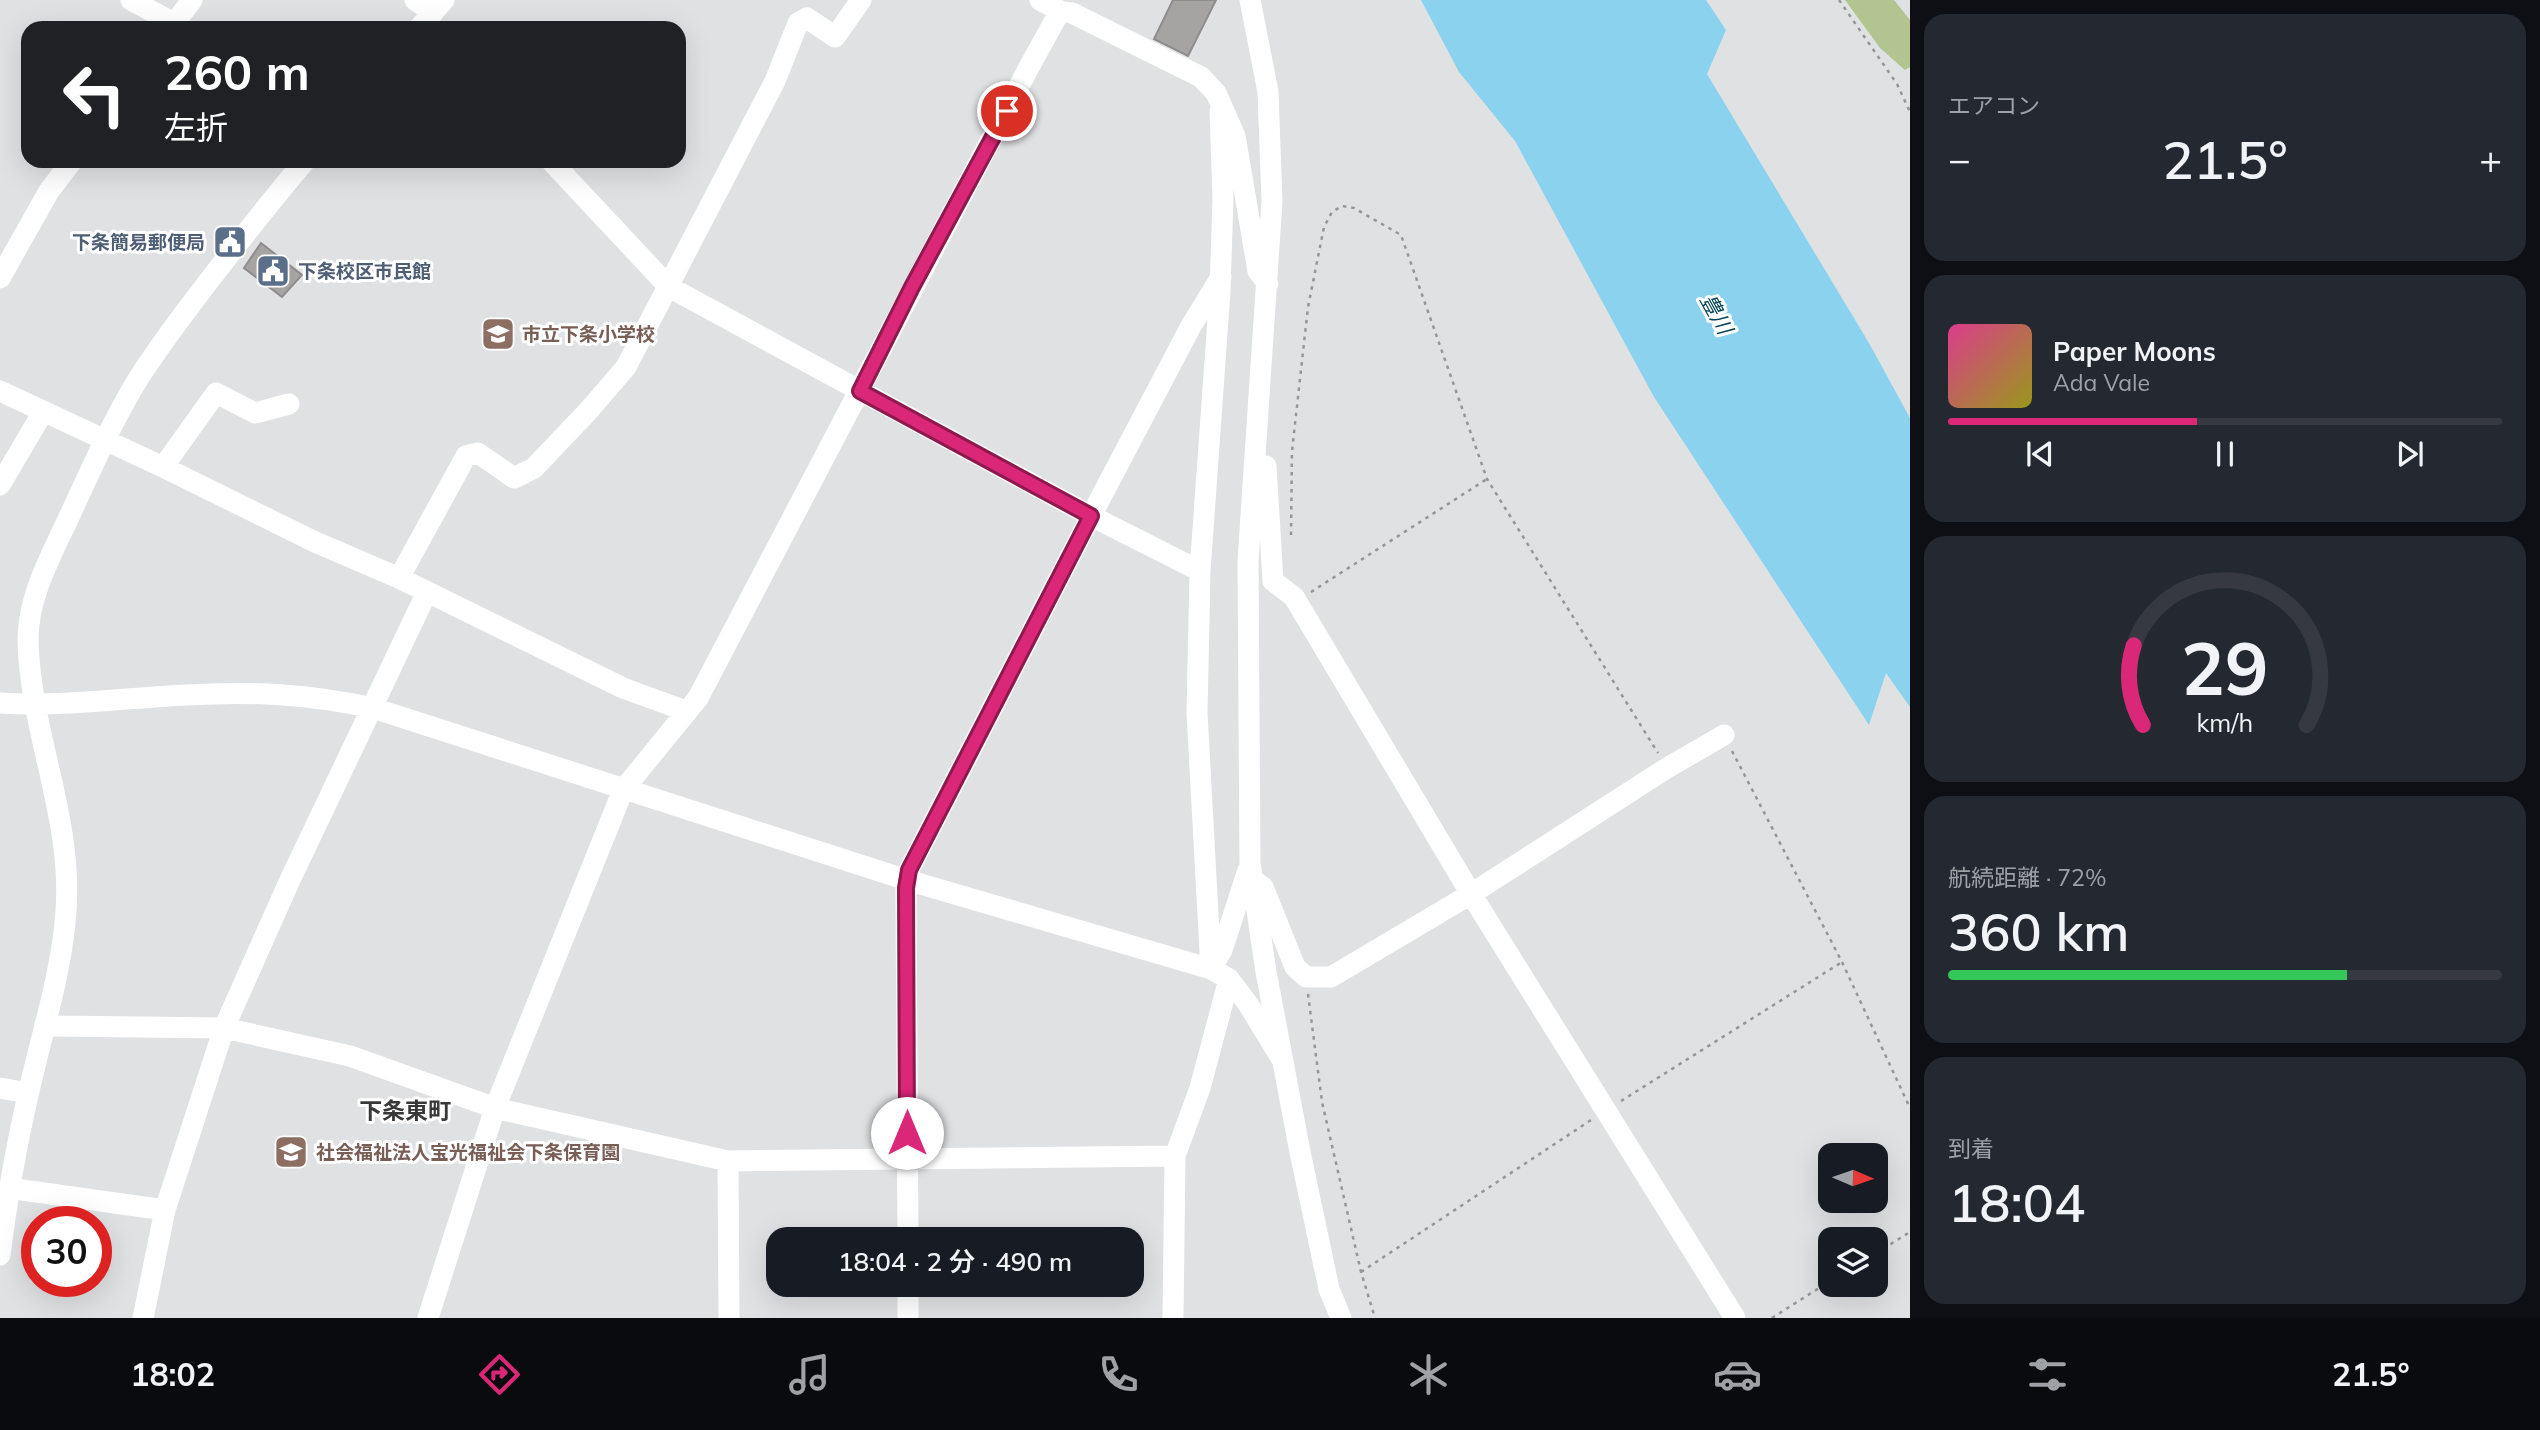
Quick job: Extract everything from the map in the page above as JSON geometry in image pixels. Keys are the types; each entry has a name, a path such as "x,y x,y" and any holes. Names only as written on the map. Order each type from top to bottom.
{"street":[{"path":"131,0 167,21"},
{"path":"179,21 192,0"},
{"path":"415,0 429,19"},
{"path":"399,578 466,456 478,453 514,478 534,468 626,367 775,81 799,23 807,18 835,37 861,0"},
{"path":"1040,0 1071,8 1200,77 1219,98 1235,136 1258,271 1268,284"},
{"path":"1250,0 1268,92 1272,201 1248,561 1252,872 1266,972 1283,1061 1329,1289 1341,1318"},
{"path":"428,1318 495,1108 623,790 698,698 912,287 1071,8"},
{"path":"1219,98 1223,198 1221,277 1200,571 1197,713 1220,974 1283,1061"},
{"path":"0,278 49,191 67,168"},
{"path":"0,1255 8,1188 60,957 68,876 62,831 36,705 28,639 32,606 40,580 105,441 134,386 158,348 299,168"},
{"path":"558,168 669,287 1091,516 1200,571"},
{"path":"908,1227 909,870 1091,516 1191,326 1221,277"},
{"path":"0,391 313,541 399,578 622,688 686,711"},
{"path":"163,467 216,393 255,413 289,404"},
{"path":"0,485 43,412"},
{"path":"1258,423 1265,450 1273,581 1294,597 1471,894 1735,1318"},
{"path":"143,1318 166,1210 224,1028 289,882 426,592"},
{"path":"0,703 36,705 220,693 307,695 373,708 907,880 1220,974"},
{"path":"1252,872 1263,887 1295,967 1306,977 1331,977 1471,894 1667,768 1724,735"},
{"path":"1173,1318 1175,1156 1200,1087 1222,950 1252,872"},
{"path":"45,1024 224,1028 350,1056 495,1108 728,1161 1175,1156"},
{"path":"0,1088 28,1093"},
{"path":"728,1161 729,1318"},
{"path":"8,1188 166,1210"},
{"path":"908,1297 908,1318"}],"path":[{"path":"1839,0 1897,84 1910,112"},
{"path":"1291,545 1292,451 1308,307 1324,227 1332,212 1342,206 1354,208 1401,235 1487,479 1667,768"},
{"path":"1294,597 1306,595 1330,581 1487,479"},
{"path":"1724,735 1842,962 1910,1108"},
{"path":"1306,977 1322,1102 1361,1272 1375,1318"},
{"path":"1888,1246 1910,1232"},
{"path":"1772,1318 1818,1289"}],"green space":[{"path":"1845,0 1894,0 1910,20 1910,67 1905,70 1880,48"}],"water":[{"name":"豊川","path":"1421,0 1706,0 1726,30 1707,74 1869,343 1910,418 1910,707 1886,673 1869,725 1654,397 1515,141 1459,72"}],"building":[{"path":"1173,0 1216,0 1188,56 1154,39"},
{"name":"下条校区市民館","path":"261,243 302,275 282,297 244,268"}],"place":[{"name":"下条簡易郵便局","path":"230,242"},
{"name":"下条校区市民館","path":"273,271"},
{"name":"市立下条小学校","path":"498,334"},
{"name":"社会福祉法人宝光福祉会下条保育園","path":"291,1152"}],"district":[{"name":"下条東町","path":"405,1111"}],"route":[{"path":"907,1133 906,888 909,870 1091,516 860,391 912,287 1007,111"}]}
